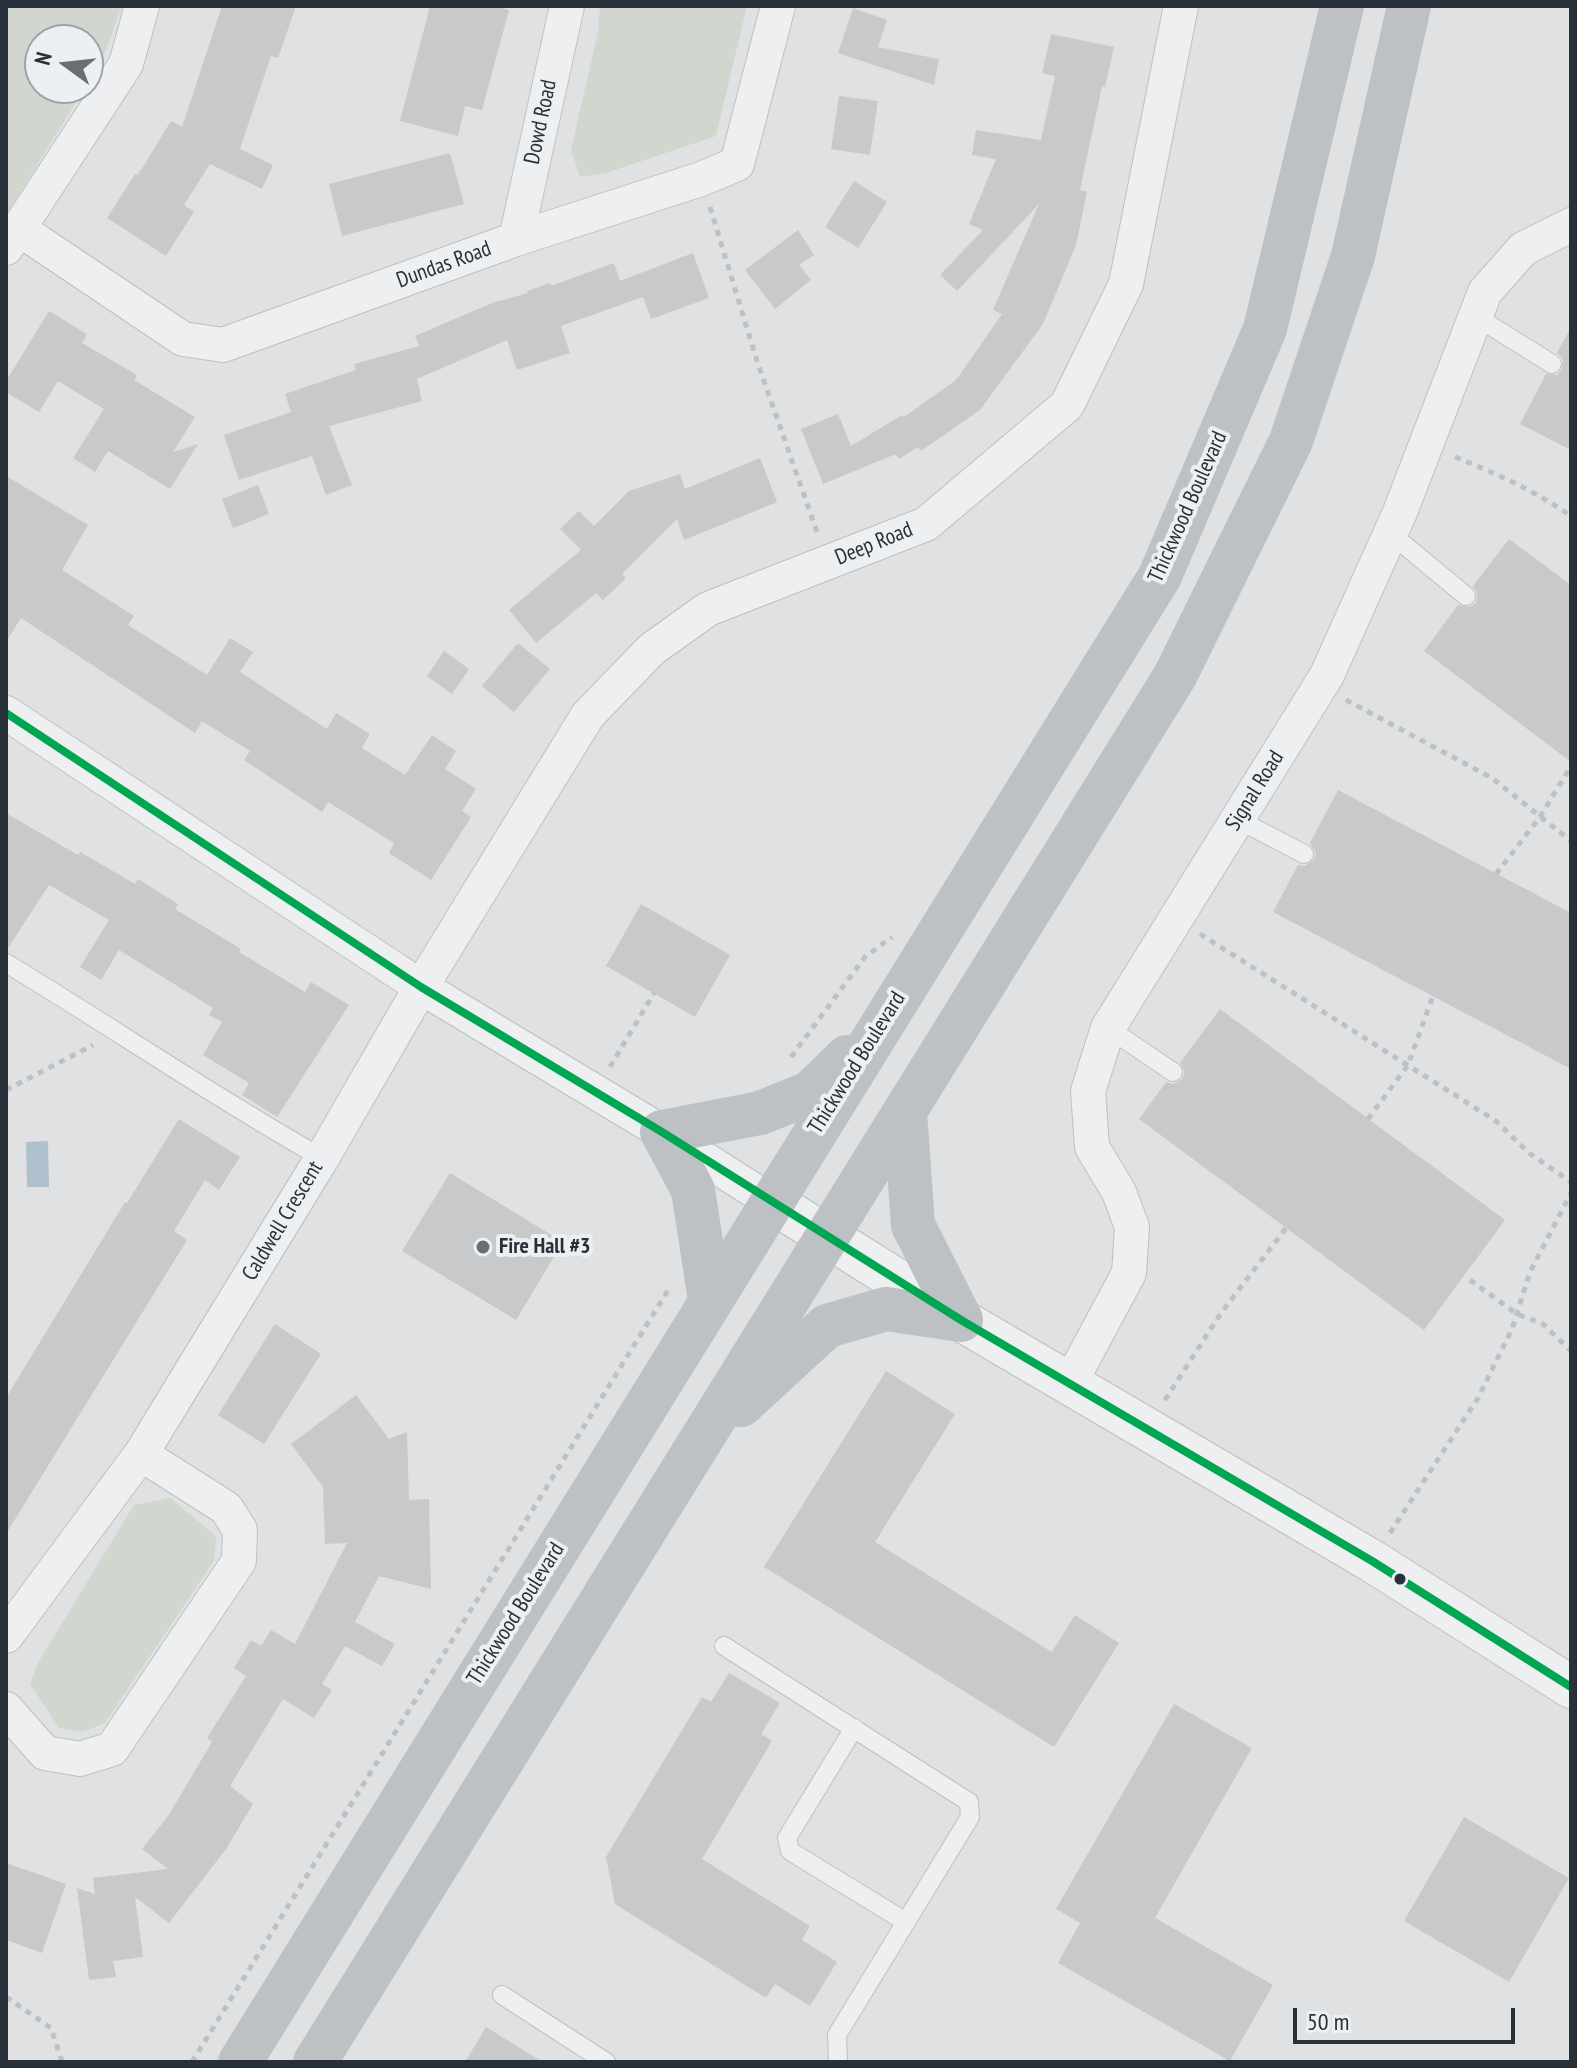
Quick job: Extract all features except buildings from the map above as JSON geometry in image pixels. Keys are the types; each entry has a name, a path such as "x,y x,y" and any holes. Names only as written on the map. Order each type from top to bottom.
{"main road":[{"name":"Thickwood Boulevard","path":"240,2062 692,1288 772,1202 1160,576 1265,329 1342,6"},
{"path":"315,2062 1175,676 1291,441 1353,256 1409,6"},
{"path":"692,1288 693,1190 662,1132 760,1113 810,1093 883,1021"},
{"path":"905,1113 913,1225 961,1320"},
{"path":"700,1444 827,1326 886,1309 961,1320"}],"street":[{"path":"12,239 126,64 142,6"},
{"name":"Dowd Road","path":"516,239 567,6"},
{"name":"Dundas Road","path":"12,239 183,339 223,345 516,239 701,179 737,164 778,6"},
{"name":"Deep Road","path":"421,987 588,715 652,649 708,609 926,524 1067,405 1126,284 1181,6"},
{"name":"Signal Road","path":"1070,1383 1129,1273 1132,1227 1119,1192 1092,1147 1088,1091 1108,1028 1320,686 1391,534 1485,292 1523,249 1571,225"},
{"path":"6,713 421,987 662,1132 961,1320 1372,1561 1571,1687"},
{"name":"Caldwell Crescent","path":"6,1636 141,1454 322,1158 421,987"},
{"path":"6,1709 45,1753 80,1759 112,1749 239,1561 240,1530 226,1508 141,1454"}],"lane":[{"path":"1475,316 1552,364"},
{"path":"1391,534 1466,596"},
{"path":"1237,819 1304,854"},
{"path":"6,963 245,1114 322,1158"},
{"path":"1108,1028 1173,1072"},
{"path":"724,1646 969,1802 970,1817 837,2035 838,2062"},
{"path":"854,1728 787,1838 790,1851 906,1922"},
{"path":"502,1995 606,2062"}],"path":[{"path":"701,179 757,361 828,563"},
{"path":"1426,446 1486,469 1542,497 1571,516"},
{"path":"1320,686 1492,778 1571,841"},
{"path":"1496,874 1540,817 1571,766"},
{"path":"1175,918 1496,1121 1529,1153 1571,1182"},
{"path":"783,1068 865,957 900,927"},
{"path":"595,1092 654,993"},
{"path":"1368,1119 1408,1065 1433,996"},
{"path":"6,1090 119,1032"},
{"path":"1372,1561 1478,1398 1512,1329 1530,1272 1571,1193"},
{"path":"1148,1428 1221,1313 1286,1228"},
{"path":"1470,1280 1517,1314 1543,1324 1571,1351"},
{"path":"192,2062 632,1350 692,1288"},
{"path":"6,1997 51,2028 62,2062"}],"shaded area":[{"path":"6,6 122,6 104,56 104,24 24,24 24,104 75,104 6,215"},
{"path":"600,6 747,6 716,136 606,173 580,177 571,150 598,32"},
{"path":"170,1498 216,1536 214,1561 105,1723 83,1732 59,1728 30,1684 39,1661 134,1505"}],"water":[{"path":"48,1141 49,1187 27,1187 26,1142"}],"transit line":[{"path":"6,713 421,987 662,1132 961,1320 1372,1561 1571,1687"}],"place":[{"name":"Fire Hall #3","path":"483,1247"}]}
